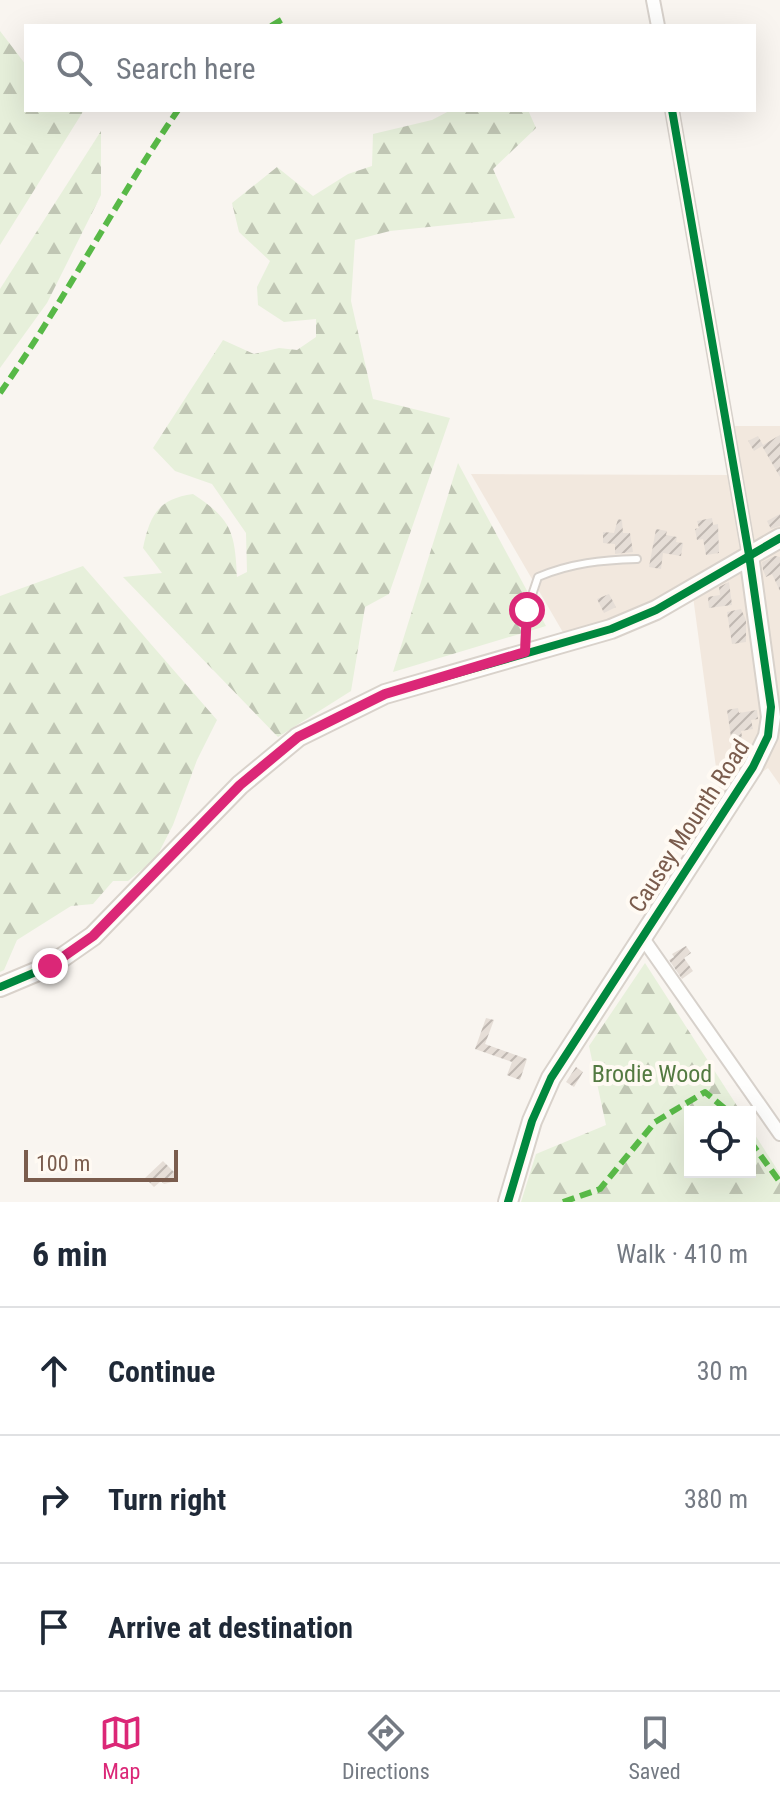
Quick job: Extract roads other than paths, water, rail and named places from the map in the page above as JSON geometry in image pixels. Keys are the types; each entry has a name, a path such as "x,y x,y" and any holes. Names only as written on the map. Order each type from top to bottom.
{"street":[{"path":"653,0 658,24"},
{"name":"Causey Mounth Road","path":"508,1202 532,1121 551,1078 753,767 768,736 771,707 749,555 672,112"},
{"path":"0,987 50,966 93,936 240,785 298,737 385,694 611,629 656,610 780,538"},
{"path":"642,937 780,1134"}],"lane":[{"path":"525,652 527,610 538,577 584,562 637,559"}],"park label":[{"name":"Brodie Wood","path":"652,1074"}]}
